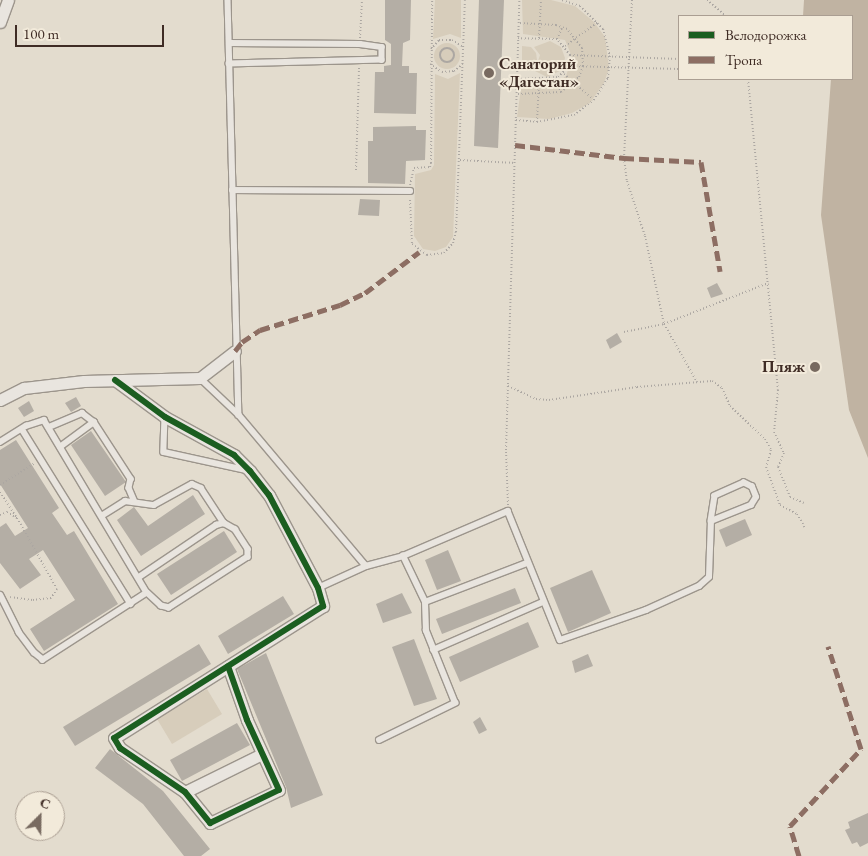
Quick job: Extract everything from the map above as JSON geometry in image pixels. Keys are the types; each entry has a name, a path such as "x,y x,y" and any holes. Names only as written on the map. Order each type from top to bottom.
{"street":[{"path":"0,22 8,0"},
{"path":"0,400 24,388 115,380 200,378 235,351"},
{"path":"115,380 165,418 234,456 250,471 270,495 318,588 323,606 228,666 114,738 120,748 185,792 210,823 279,790 262,754 228,666"},
{"path":"185,792 262,754"}],"lane":[{"path":"228,0 235,351 239,415"},
{"path":"229,43 360,44 382,48 382,60 229,64"},
{"path":"232,190 410,191"},
{"path":"200,378 239,415 366,566"},
{"path":"49,427 82,413 94,422 130,479 129,488 135,502"},
{"path":"165,418 164,452 250,471"},
{"path":"0,442 22,428 44,420 103,515 147,593 161,606 169,608 248,557 248,550 235,529 224,523 201,488 192,484 154,505 125,501 103,515"},
{"path":"60,447 94,422"},
{"path":"22,428 131,604"},
{"path":"318,588 366,566 403,556 508,511 527,563 560,640 646,610 700,586 709,577 712,521 715,496 744,483 752,487 756,497 751,505 712,521"},
{"path":"138,577 224,523"},
{"path":"379,740 455,703 426,631 425,602 403,556"},
{"path":"425,602 527,563"},
{"path":"0,595 19,632 34,654 43,660 147,593"},
{"path":"433,650 543,602"}],"path":[{"path":"360,44 362,0"},
{"path":"432,0 430,75 434,82 431,163 430,167 414,168 411,171 410,191 412,244 427,255 444,253 454,243 456,232 465,0"},
{"path":"508,511 508,386 519,0"},
{"path":"539,38 541,0"},
{"path":"515,120 537,122 574,115 594,100 608,78 610,57 603,29 580,6 562,0"},
{"path":"632,0 624,158 627,181 645,236 664,324 697,382"},
{"path":"707,0 725,15"},
{"path":"565,46 598,22"},
{"path":"517,94 538,95 561,92 574,82 583,66 583,56 576,38 562,27 519,23"},
{"path":"557,39 562,27"},
{"path":"518,38 557,39 565,46 570,55 569,66 564,74 555,78 539,80 518,79"},
{"path":"430,49 439,40 452,40 462,46"},
{"path":"443,50 453,52 452,61 443,61 443,50"},
{"path":"570,55 678,60"},
{"path":"356,170 360,62"},
{"path":"430,64 442,72 454,71 463,64"},
{"path":"569,66 678,69"},
{"path":"564,74 594,100"},
{"path":"555,78 561,92"},
{"path":"537,122 539,80"},
{"path":"748,80 778,390 774,432 784,453 778,467 790,497 804,503"},
{"path":"460,160 514,163"},
{"path":"624,332 664,324 768,282"},
{"path":"508,386 536,399 550,400 637,386 712,381 722,388 730,406 765,439 771,450 766,467 780,505 797,514 805,528"},
{"path":"0,485 42,458"},
{"path":"0,492 57,589 51,598 32,600 0,595"},
{"path":"0,515 6,512 17,518"}],"shaded area":[{"path":"435,0 461,0 461,38 450,34 433,39"},
{"path":"522,0 551,0 575,6 594,22 605,37 609,68 604,83 590,103 572,113 549,119 517,117 522,81 557,83 566,76 572,57 565,40 523,34"},
{"path":"804,0 868,0 868,458 849,410 821,215 831,80 853,80 853,15 803,15"},
{"path":"550,41 561,47 565,58 562,70 547,77 535,71 540,55 534,47"},
{"path":"447,43 456,47 460,56 456,65 447,69 438,65 434,56 438,47"},
{"path":"522,46 531,47 536,53 537,60 531,71 522,71"},
{"path":"460,73 453,237 446,247 435,251 423,249 414,236 415,174 431,170 434,165 435,74 448,79"},
{"path":"207,689 222,714 172,744 157,719"}],"building":[{"path":"385,0 411,0 410,40 403,43 402,66 409,66 409,73 417,73 416,114 374,113 375,72 384,72 384,66 391,65 391,44 385,40"},
{"name":"Санаторий «Дагестан»","path":"479,0 504,0 498,148 474,146"},
{"path":"416,126 416,130 426,130 425,160 406,161 405,184 368,183 368,141 373,141 373,127"},
{"path":"360,199 380,200 379,216 358,215"},
{"path":"717,283 723,294 711,298 707,288"},
{"path":"617,333 622,342 610,349 606,340"},
{"path":"76,397 81,406 71,412 65,403"},
{"path":"29,401 34,411 24,417 18,408"},
{"path":"91,431 126,482 105,496 71,445"},
{"path":"16,440 59,508 52,513 67,535 74,531 118,604 44,651 30,629 75,600 43,550 29,559 41,575 20,589 0,563 0,527 6,523 15,536 28,528 0,484 0,450"},
{"path":"193,495 205,514 141,556 117,520 134,507 148,526"},
{"path":"745,519 752,535 726,547 719,530"},
{"path":"224,531 237,552 171,595 157,574"},
{"path":"448,550 461,581 437,590 425,560"},
{"path":"592,570 611,613 568,632 550,588"},
{"path":"515,588 521,603 442,634 436,619"},
{"path":"402,593 412,613 383,623 376,604"},
{"path":"283,596 294,614 228,654 218,636"},
{"path":"528,622 539,647 460,682 449,657"},
{"path":"414,639 437,699 414,706 392,647"},
{"path":"199,644 211,664 75,746 63,727"},
{"path":"266,653 323,795 291,808 286,787 237,669"},
{"path":"588,654 593,666 575,673 572,661"},
{"path":"480,717 487,730 479,734 473,722"},
{"path":"237,723 250,745 182,781 170,760"},
{"path":"110,749 163,791 210,849 201,856 184,856 143,804 95,768"},
{"path":"868,813 868,843 860,847 857,842 852,844 845,830 850,828 848,822"}],"marked path":[{"path":"515,145 624,158 701,162 720,271"},
{"path":"235,351 242,342 260,330 340,305 365,293 419,252"},
{"path":"799,856 790,826 861,749 828,646"}],"cycle path":[{"path":"115,380 165,417 234,455 250,471 269,495 318,588 323,606 114,738 120,748 185,792 210,823 279,790 247,720 228,666"}],"place":[{"name":"Санаторий «Дагестан»","path":"489,73"},
{"name":"Пляж","path":"815,367"}]}
